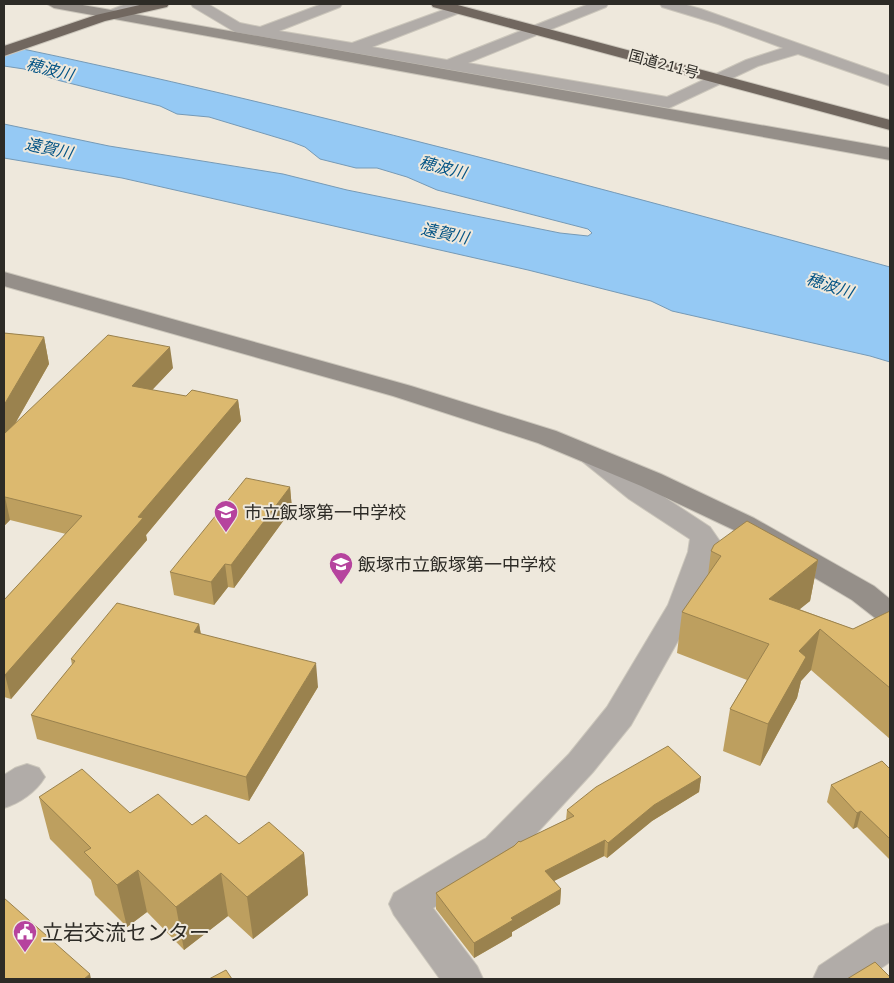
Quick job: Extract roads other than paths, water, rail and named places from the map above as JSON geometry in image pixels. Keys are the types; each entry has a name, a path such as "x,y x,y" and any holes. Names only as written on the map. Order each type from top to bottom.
{"highway":[{"path":"4,51 107,16 162,4"},
{"name":"国道211号","path":"438,4 890,125"}],"street":[{"path":"54,4 107,16 890,154"},
{"path":"107,16 138,4"},
{"path":"198,4 230,24 261,32 669,103 716,78 752,63 798,49"},
{"path":"261,32 334,4"},
{"path":"449,65 601,4"},
{"path":"668,4 711,16 890,81"},
{"path":"353,49 457,9"},
{"path":"4,279 476,413 592,456 651,480 744,524 863,593 890,614"},
{"path":"463,979 408,904 499,849 581,763 619,716 683,605 705,540 700,533 639,493 592,456"},
{"path":"834,979 890,940"}],"water":[{"path":"4,45 338,121 890,267 890,362 672,311 651,301 528,270 122,178 4,158 4,124 109,146 283,174 347,190 560,233 588,236 592,233 588,229 437,190 407,177 377,168 356,168 320,159 305,147 292,142 209,117 177,114 160,106 57,80 24,69 4,66"}],"place":[{"name":"市立飯塚第一中学校","path":"226,533"},
{"name":"飯塚市立飯塚第一中学校","path":"341,585"},
{"name":"立岩交流センター","path":"25,953"}],"water label":[{"name":"穂波川","path":"50,69"},
{"name":"遠賀川","path":"49,148"},
{"name":"穂波川","path":"443,167"},
{"name":"遠賀川","path":"445,233"},
{"name":"穂波川","path":"830,285"}]}
